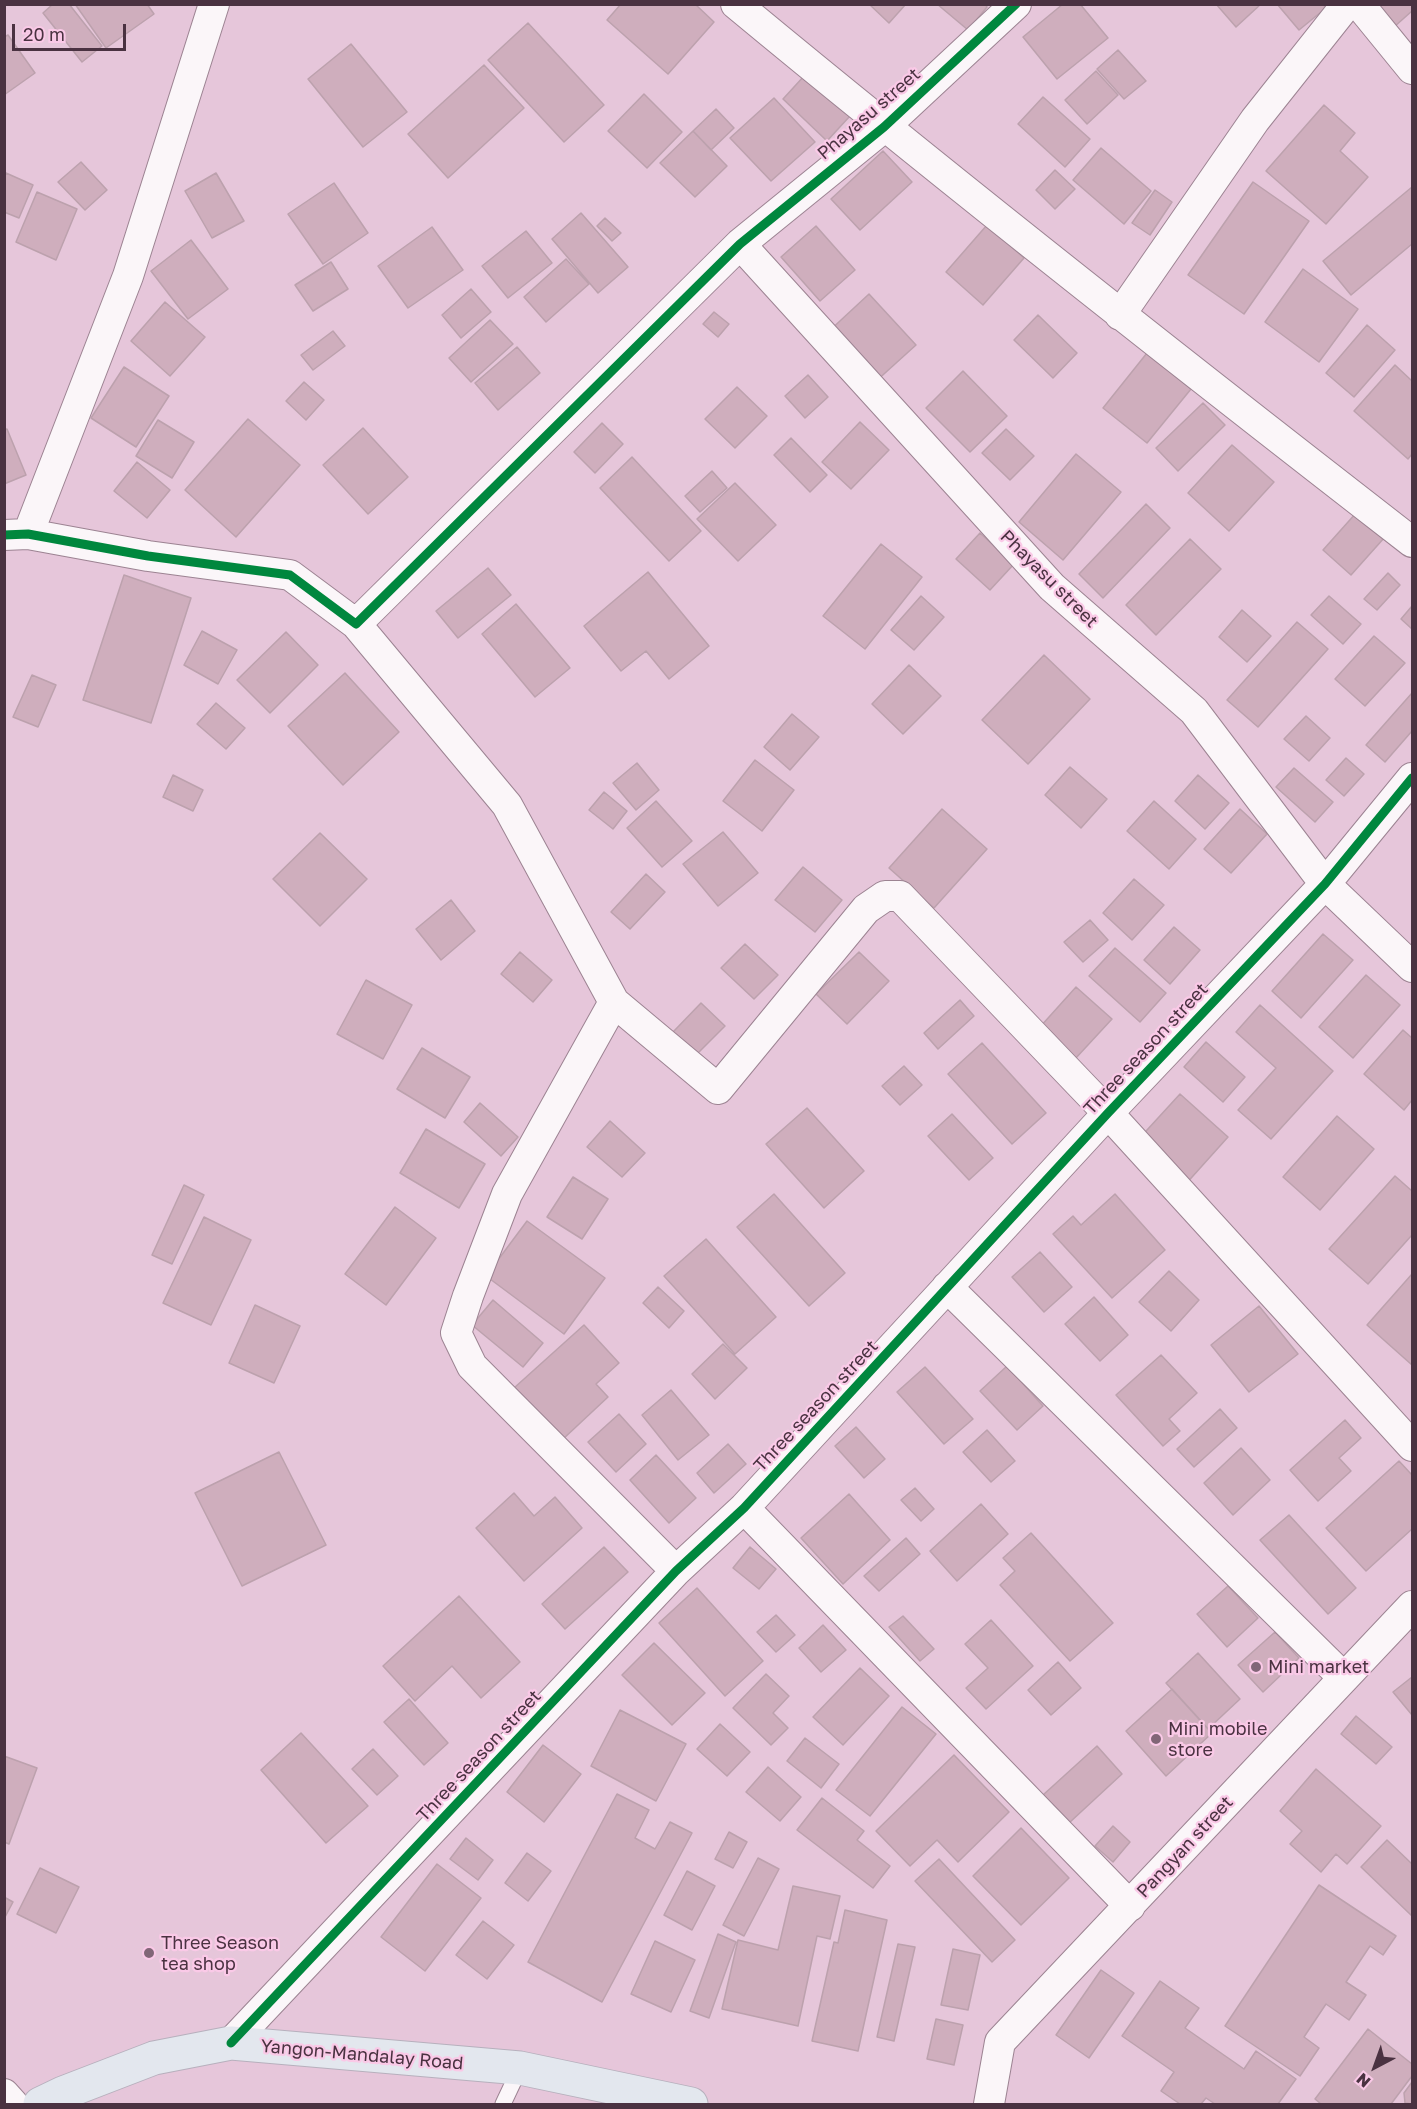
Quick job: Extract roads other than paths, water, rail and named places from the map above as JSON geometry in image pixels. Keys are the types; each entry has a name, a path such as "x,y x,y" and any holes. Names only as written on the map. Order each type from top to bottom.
{"highway":[{"name":"Yangon-Mandalay Road","path":"40,2104 154,2058 231,2043 520,2068 691,2104"}],"street":[{"path":"214,4 128,276 16,535 290,575 356,624 507,805 614,1002 718,1089 866,909 885,896 900,897 1108,1113 1413,1446"},
{"path":"736,4 884,127 1120,315 1413,543"},
{"name":"Phayasu street","path":"1016,4 884,127 740,244 1052,587 1194,711 1325,884 1413,967"},
{"path":"1120,315 1255,120 1347,4"},
{"path":"1359,4 1413,69"},
{"path":"356,624 740,244"},
{"name":"Three season street","path":"231,2043 676,1571 744,1508 1108,1113 1325,884 1413,778"},
{"path":"614,1002 507,1194 456,1333 472,1366 676,1571"},
{"path":"947,1287 1344,1678"},
{"path":"744,1508 1130,1906"},
{"name":"Pangyan street","path":"989,2104 1000,2043 1413,1606"},
{"path":"4,2094 13,2104"}],"lane":[{"path":"503,2104 520,2068"}],"place":[{"name":"Mini market","path":"1256,1667"},
{"name":"Mini mobile store","path":"1156,1739"},
{"name":"Three Season tea shop","path":"149,1953"}]}
